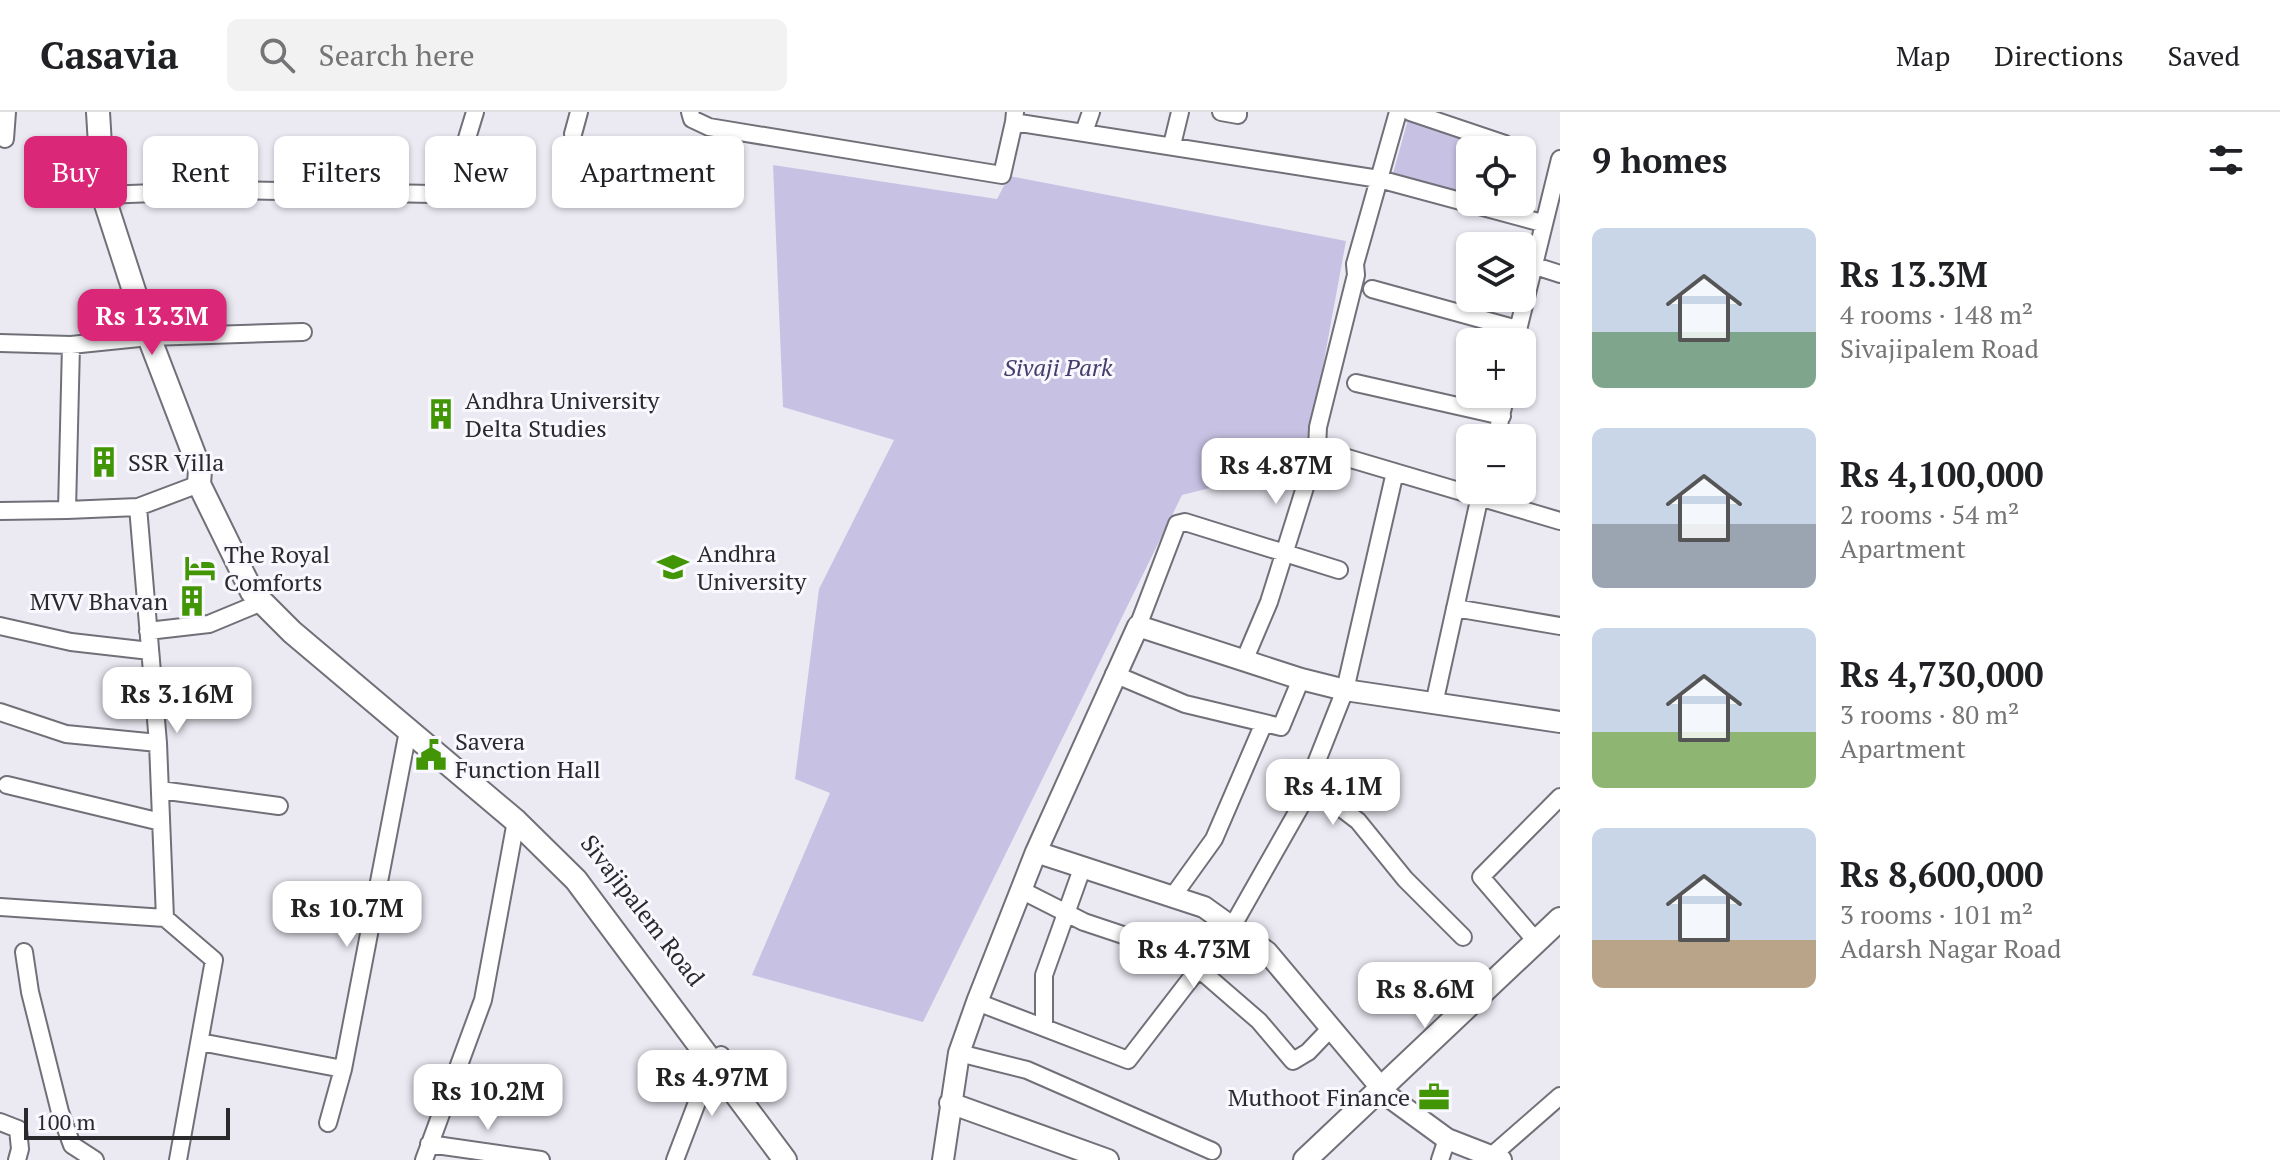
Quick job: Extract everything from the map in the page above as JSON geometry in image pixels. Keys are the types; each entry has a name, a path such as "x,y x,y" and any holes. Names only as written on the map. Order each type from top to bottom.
{"main road":[{"name":"Sivajipalem Road","path":"98,112 99,136"},
{"name":"Sivajipalem Road","path":"107,208 149,337 200,477 252,592 408,731 516,821 576,880 717,1059 802,1160"},
{"name":"Sivajipalem Road","path":"200,477 213,481 263,582 299,624 524,812 583,869 785,1160"},
{"path":"1326,1160 1384,1092 1560,919"},
{"path":"1305,1160 1560,938"}],"street":[{"path":"5,139 7,112"},
{"path":"127,194 234,190 433,194 453,184 475,112"},
{"path":"573,134 579,112"},
{"path":"690,112 692,119 709,127 1002,175 1014,117 1084,132 1379,179 1542,223"},
{"path":"1084,132 1091,112"},
{"path":"1172,145 1180,112"},
{"path":"1221,112 1238,115 1238,112"},
{"path":"1244,661 1269,602 1282,552 1317,449 1318,427 1356,275 1355,264 1398,112"},
{"path":"1410,112 1481,136"},
{"path":"1536,248 1560,159"},
{"path":"1536,266 1560,274"},
{"path":"1372,289 1494,328"},
{"path":"0,343 71,345 149,337 303,332"},
{"path":"67,510 71,345"},
{"path":"1356,383 1502,416"},
{"path":"1500,424 1503,408"},
{"path":"1317,449 1456,488"},
{"path":"977,1002 1128,1060 1196,965 1232,927 1312,786 1311,776 1345,690 1395,472"},
{"path":"0,511 138,507 200,477"},
{"path":"1434,704 1478,504"},
{"path":"1510,504 1560,521"},
{"path":"138,507 158,743 165,918"},
{"path":"943,1160 959,1053 977,1002 1036,852 1138,626 1177,524 1185,522 1339,570"},
{"path":"148,631 209,624 262,602"},
{"path":"1455,608 1560,626"},
{"path":"0,626 71,642 150,651"},
{"path":"1138,626 1301,679 1345,690 1560,722"},
{"path":"1114,674 1185,704 1281,727 1301,679"},
{"path":"0,712 66,734 158,743"},
{"path":"1173,896 1214,839 1264,723"},
{"path":"328,1123 343,1069 408,731"},
{"path":"7,785 161,822"},
{"path":"1312,786 1358,821 1405,879 1463,937"},
{"path":"160,790 279,806"},
{"path":"1536,941 1481,877 1560,797"},
{"path":"516,821 483,1000 426,1152 541,1160"},
{"path":"1036,852 1204,907 1267,952 1329,1030 1384,1092 1447,1139 1495,1159 1560,1096"},
{"path":"1044,1027 1044,975 1083,866"},
{"path":"1021,890 1065,912 1168,950 1196,965 1259,1021 1293,1061 1308,1052 1329,1030"},
{"path":"0,907 165,918 214,960 184,1159"},
{"path":"24,952 30,992 68,1134 72,1145 95,1160"},
{"path":"200,1042 343,1069"},
{"path":"959,1053 1027,1070 1212,1151"},
{"path":"675,1160 717,1059"},
{"path":"950,1103 1108,1160"},
{"path":"0,1122 18,1129 20,1149 17,1160"},
{"path":"1440,1160 1447,1139"}],"green space":[{"path":"1409,116 1466,136 1456,136 1456,190 1392,177"},
{"name":"Sivaji Park","path":"773,165 997,199 1009,176 1346,241 1305,464 1182,495 923,1022 752,975 830,793 795,779 819,589 894,440 783,407"}],"place":[{"name":"Andhra University Delta Studies","path":"441,414"},
{"name":"SSR Villa","path":"104,462"},
{"name":"Andhra University","path":"673,567"},
{"name":"The Royal Comforts","path":"200,568"},
{"name":"MVV Bhavan","path":"192,601"},
{"name":"Savera Function Hall","path":"431,755"},
{"name":"Muthoot Finance","path":"1434,1097"}]}
